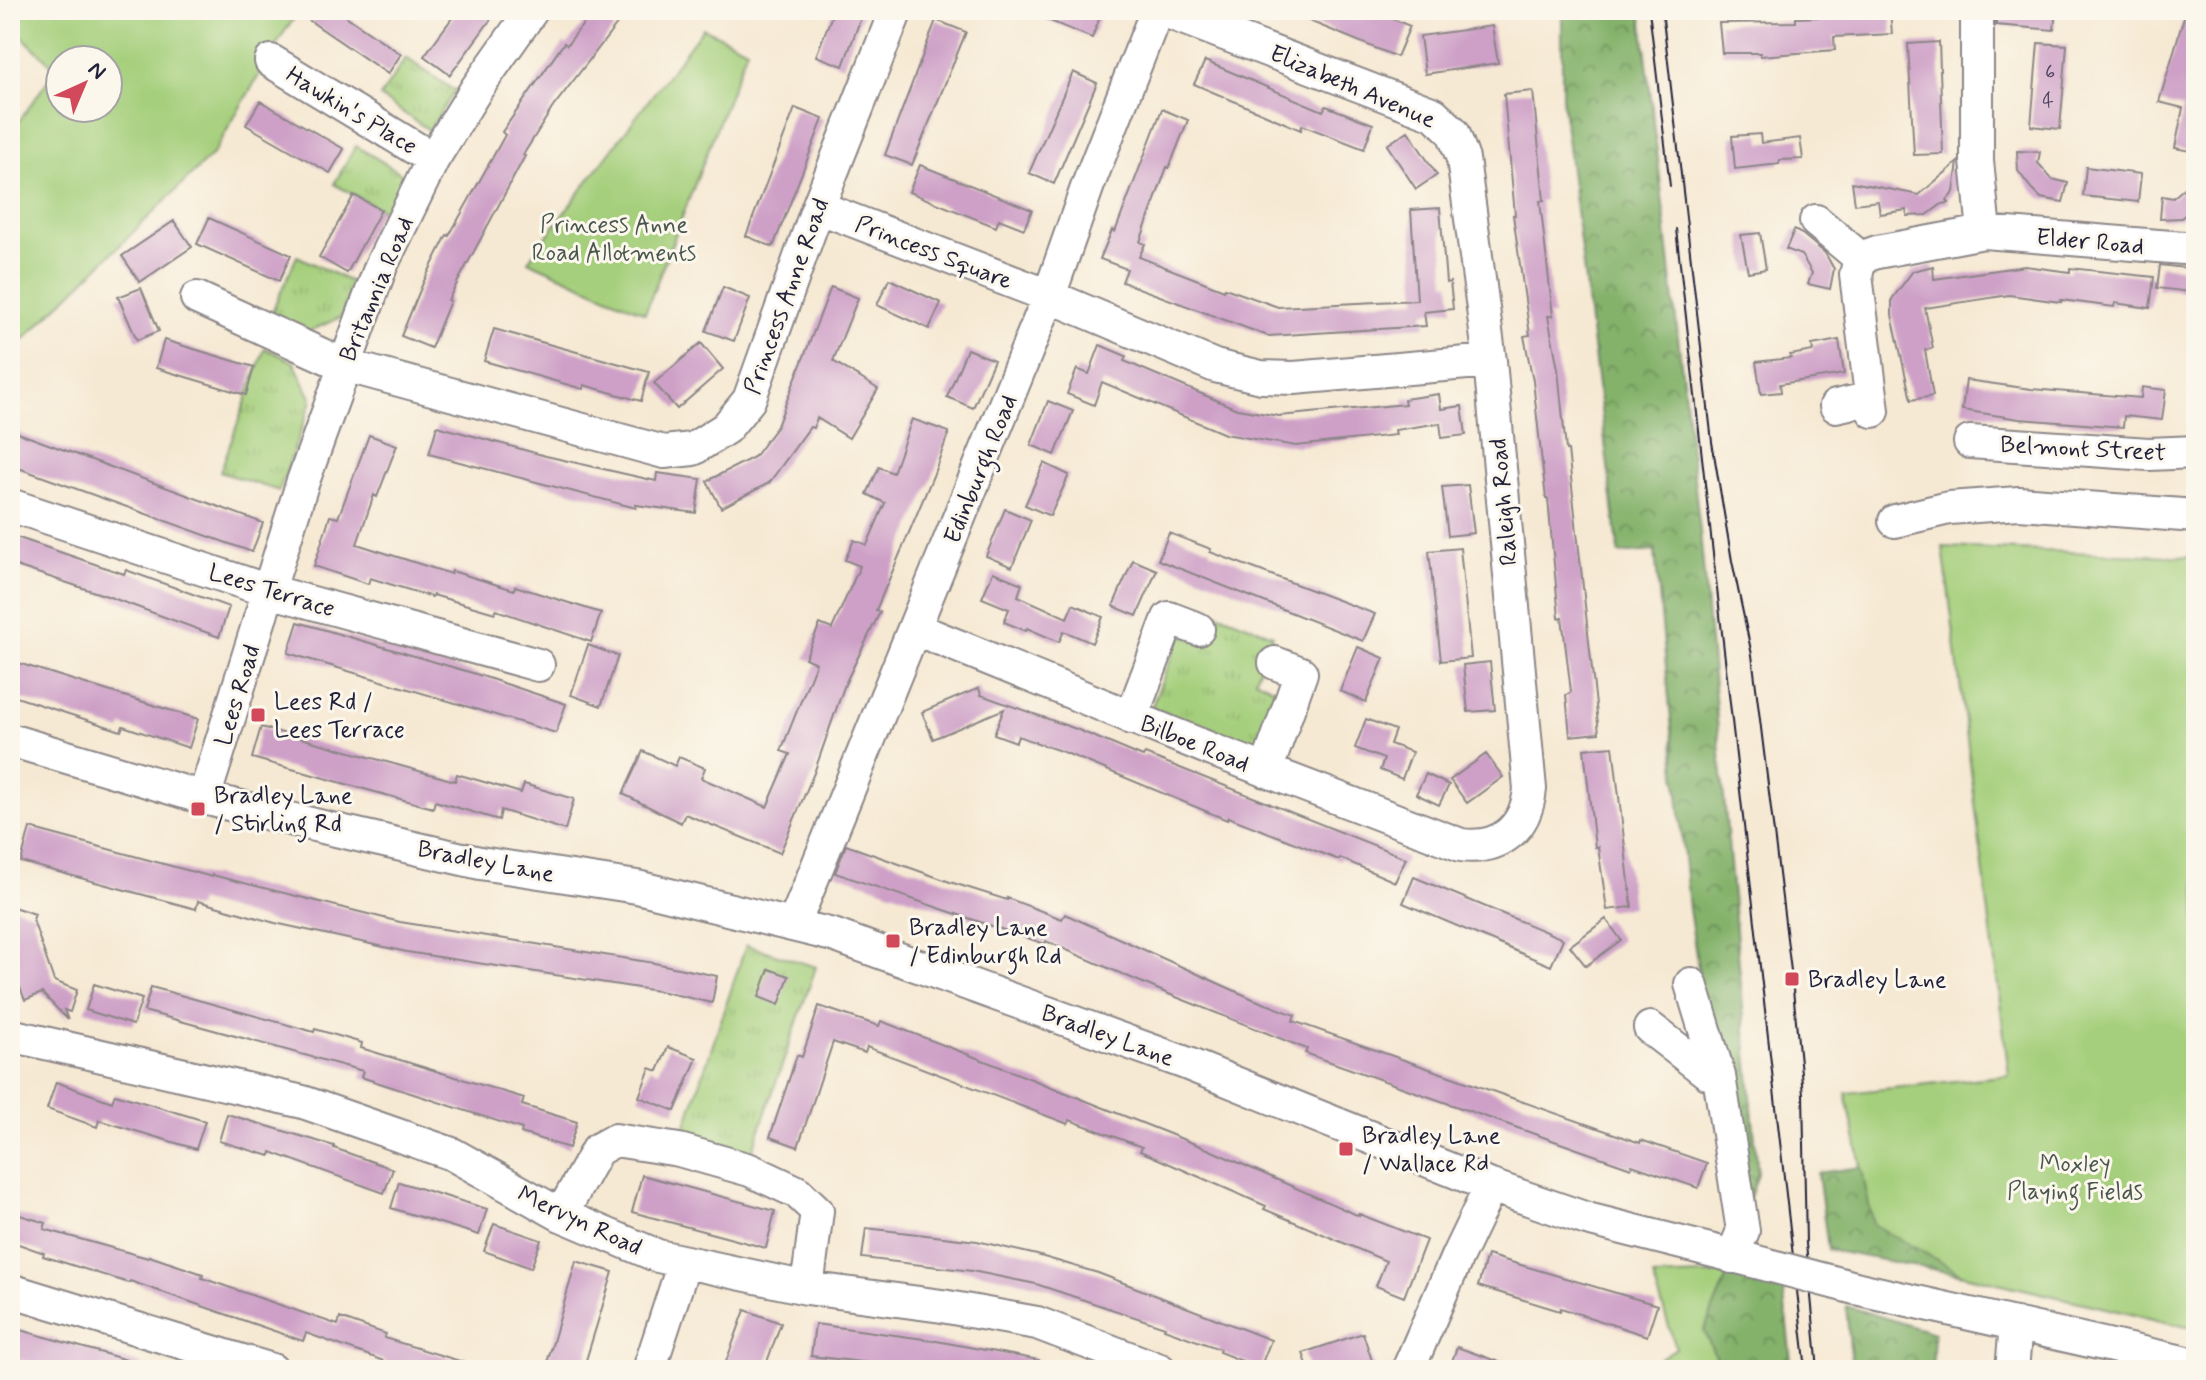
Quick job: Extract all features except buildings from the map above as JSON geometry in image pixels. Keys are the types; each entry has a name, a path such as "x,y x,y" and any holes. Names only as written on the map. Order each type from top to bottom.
{"street":[{"name":"Britannia Road","path":"269,591 302,484 381,266 433,159 477,88 532,10"},
{"name":"Princess Anne Road","path":"197,298 344,365 664,452 693,449 726,428 749,400 818,207 896,10"},
{"name":"Elizabeth Avenue","path":"1159,10 1434,114 1453,132"},
{"name":"Edinburgh Road","path":"794,924 1049,296 1088,185 1159,10"},
{"path":"1977,10 1977,161 1984,232"},
{"name":"Hawkin's Place","path":"271,61 433,159"},
{"name":"Raleigh Road","path":"1453,132 1463,159 1490,361 1530,789 1529,807 1513,830 1500,841 1478,847"},
{"name":"Princess Square","path":"818,207 1049,296 1215,366 1261,377 1294,378 1490,361"},
{"path":"1816,221 1860,258 1856,275 1872,404 1836,406"},
{"name":"Elder Road","path":"1860,258 1984,232 2196,249"},
{"name":"Belmont Street","path":"1970,442 2149,454 2196,452"},
{"path":"1895,521 1949,508 2019,503 2196,516"},
{"name":"Lees Terrace","path":"10,505 269,591 538,665"},
{"name":"Lees Road","path":"204,798 269,591"},
{"path":"1131,718 1169,618 1198,629"},
{"name":"Bilboe Road","path":"916,629 1266,771 1461,845 1478,847"},
{"path":"1266,771 1301,673 1275,663"},
{"name":"Bradley Lane","path":"13,750 480,863 637,887 794,924 848,940 1183,1062 1491,1186 1587,1219 1855,1288 2196,1365"},
{"path":"1691,984 1719,1076 1743,1231 1742,1259"},
{"path":"1650,1028 1708,1073 1719,1076"},
{"name":"Mervyn Road","path":"10,1035 303,1102 452,1154 561,1215 658,1256 807,1288 942,1306 1037,1323 1160,1370"},
{"path":"561,1215 597,1150 615,1140 679,1150 750,1170 797,1192 817,1211 807,1288"},
{"path":"1408,1370 1491,1186"},
{"path":"649,1370 684,1263"},
{"path":"10,1290 272,1370"},
{"path":"2012,1370 2016,1324"}],"green space":[{"path":"10,10 300,10 213,154 10,353 10,134 44,86 44,124 124,124 124,44 44,44 44,58 10,25"},
{"path":"1562,10 1641,10 1700,531 1758,1174 1738,1232 1689,909 1655,551 1619,554 1562,98"},
{"name":"Princess Anne Road Allotments","path":"703,28 747,49 645,313 528,261"},
{"path":"406,58 455,91 429,130 380,97"},
{"path":"356,146 404,175 387,213 334,184"},
{"path":"297,256 353,283 341,317 308,332 270,316"},
{"path":"265,348 294,362 312,400 279,491 220,472"},
{"name":"Moxley Playing Fields","path":"1943,547 2196,557 2196,1329 1964,1275 1873,1224 1846,1093 2009,1075"},
{"path":"1217,613 1273,635 1255,679 1281,692 1261,750 1151,708 1181,634 1207,646"},
{"path":"746,945 816,967 750,1158 682,1137"},
{"path":"1861,1167 1959,1221 2196,1329 1964,1275 1828,1250 1818,1173"},
{"path":"1728,1274 1783,1288 1792,1370 1721,1370 1704,1331"},
{"path":"1728,1274 1704,1331 1721,1370 1642,1370 1676,1348 1653,1277"},
{"path":"1846,1306 1934,1333 1932,1370 1852,1370"}],"tram line":[{"path":"1649,10 1670,186"},
{"path":"1662,10 1712,442 1752,655 1792,979 1803,1094 1806,1244 1818,1370"},
{"path":"1676,229 1806,1370"}],"place":[{"name":"Lees Rd / Lees Terrace","path":"258,715"},
{"name":"Bradley Lane / Stirling Rd","path":"198,809"},
{"name":"Bradley Lane / Edinburgh Rd","path":"893,941"},
{"name":"Bradley Lane","path":"1792,979"},
{"name":"Bradley Lane / Wallace Rd","path":"1346,1149"}]}
